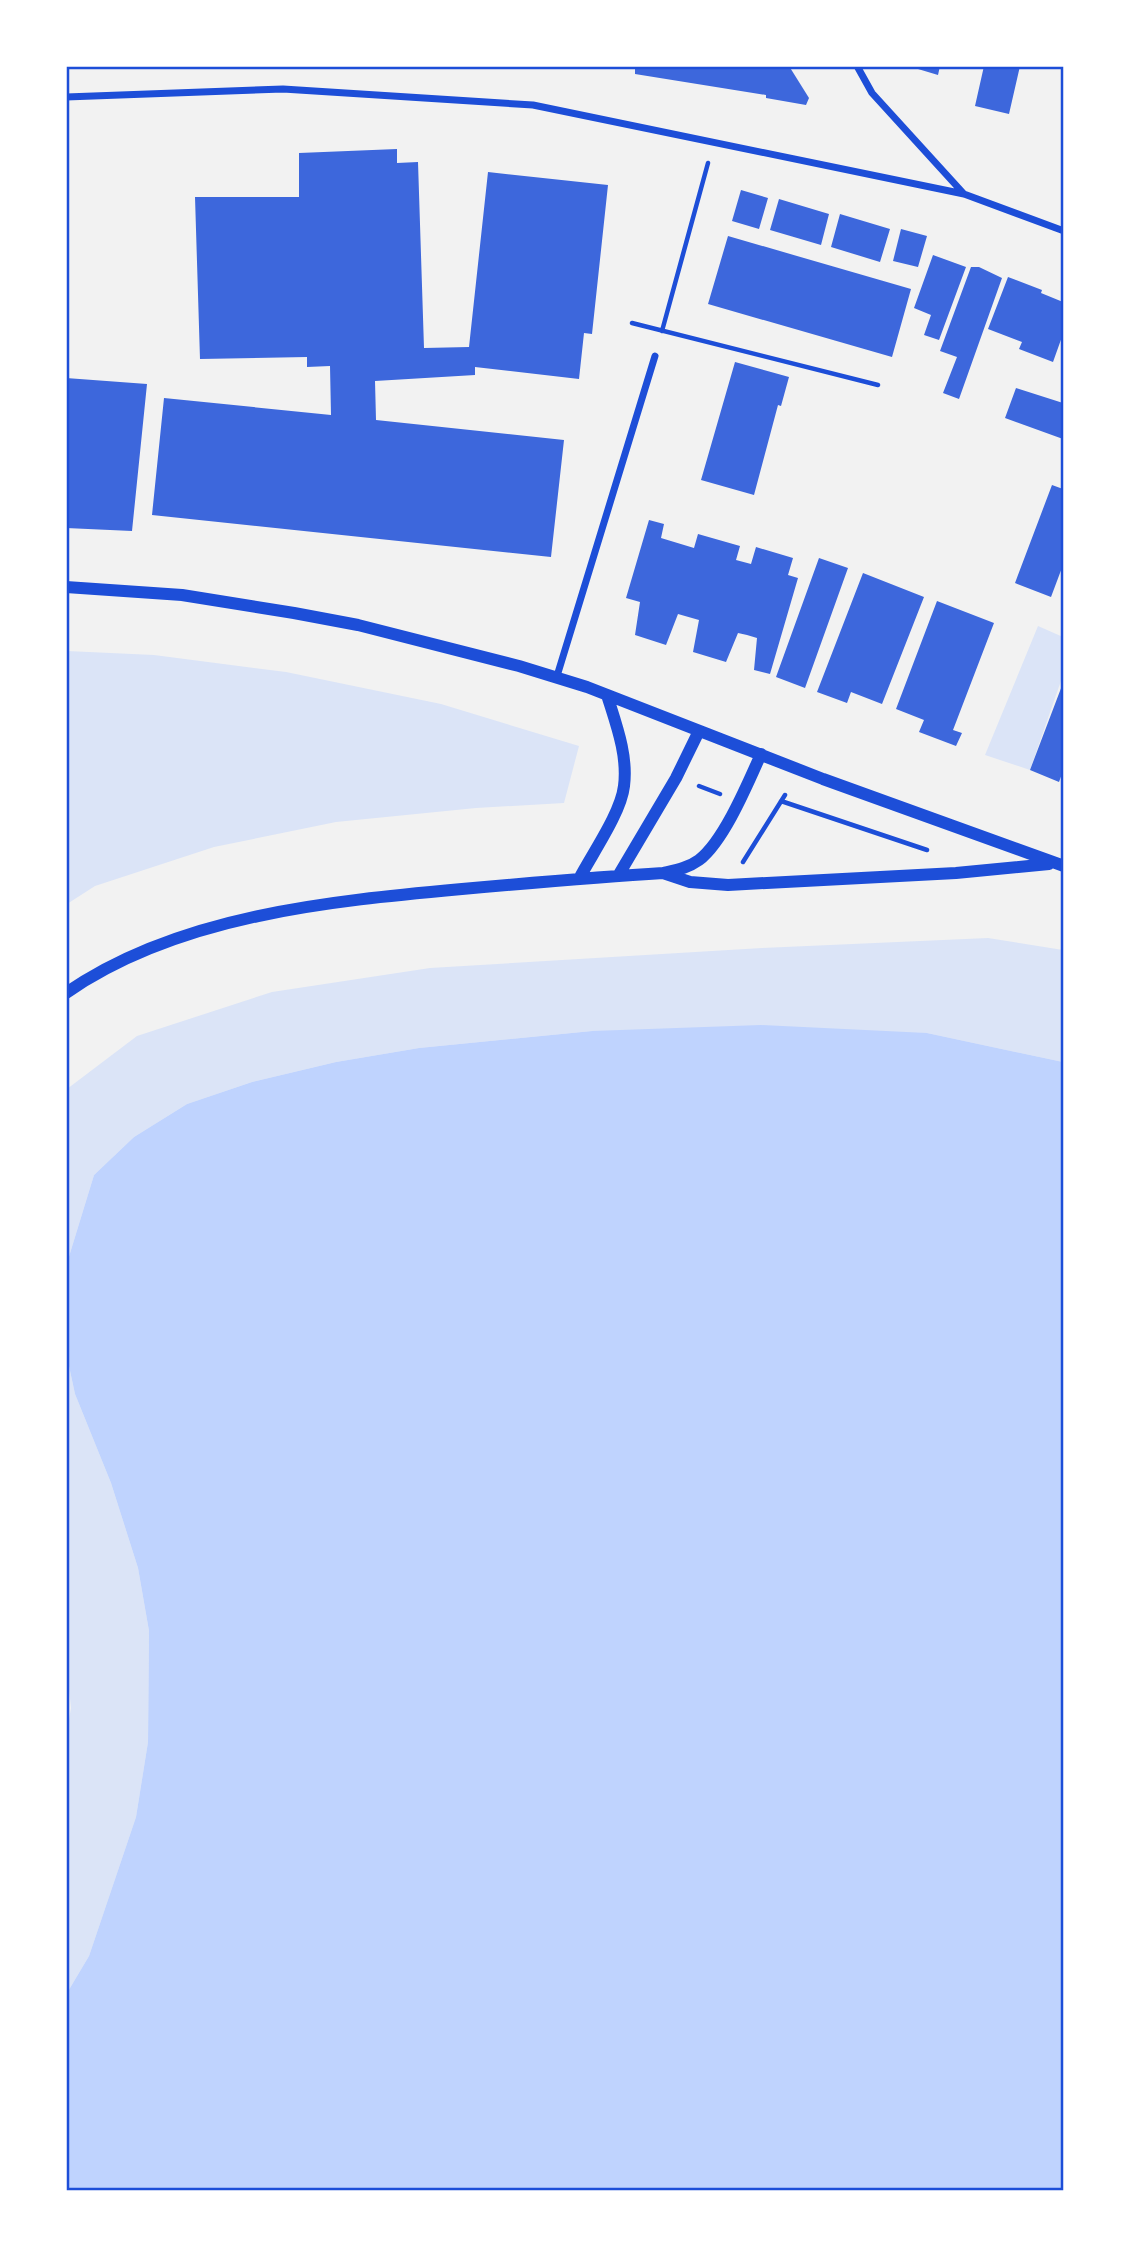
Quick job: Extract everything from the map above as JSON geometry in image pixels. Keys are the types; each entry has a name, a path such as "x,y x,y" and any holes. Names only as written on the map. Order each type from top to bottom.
{"street":[{"path":"857,66 872,93 964,194"},
{"path":"66,97 284,89 533,105 964,194 1063,231"},
{"path":"557,677 655,356"},
{"path":"66,587 182,595 295,612 394,634 557,677 1059,865"},
{"path":"579,879 620,804 624,788 624,759 607,695"},
{"path":"618,876 676,778 699,731"},
{"path":"66,993 111,966 140,953 205,930 261,916 378,898 663,873 692,864 709,851 740,801 761,754"},
{"path":"663,873 690,882 728,885 1059,865"}],"path":[{"path":"662,331 714,142"},
{"path":"632,323 878,385"},
{"path":"694,784 721,794"},
{"path":"742,865 785,795"},
{"path":"781,802 929,851"},
{"path":"764,810 773,814"}],"shaded area":[{"path":"1038,626 1063,637 1063,675 1030,770 985,755"},
{"path":"67,651 154,655 286,672 441,704 579,746 564,803 476,808 336,822 214,847 95,886 67,904"},
{"path":"988,938 1063,950 1063,1062 927,1033 592,1031 419,1048 336,1062 252,1082 187,1104 134,1137 94,1175 67,1263 67,1089 137,1036 272,992 430,968 762,948"},
{"path":"67,1357 75,1394 111,1483 138,1568 149,1631 148,1742 136,1817 89,1956 67,1993 66,1736 71,1708 66,1661"}],"water":[{"path":"761,1025 927,1033 1063,1062 1063,2190 67,2190 67,1993 89,1956 136,1817 148,1742 149,1631 138,1568 111,1483 75,1394 67,1357 67,1263 94,1175 134,1137 187,1104 252,1082 336,1062 419,1048 592,1031"}],"building":[{"path":"635,66 789,66 809,98 806,105 766,98 766,95 635,74"},
{"path":"908,66 940,66 938,75"},
{"path":"984,66 1020,66 1009,114 975,106"},
{"path":"397,149 397,163 418,162 424,348 469,347 488,172 608,185 592,334 584,333 579,379 475,367 475,375 375,381 376,420 564,440 551,557 152,515 164,398 331,415 330,366 307,367 307,357 200,359 195,197 299,197 299,153"},
{"path":"741,190 768,198 759,229 732,221"},
{"path":"779,199 829,214 821,245 770,230"},
{"path":"840,214 890,229 880,262 831,247"},
{"path":"901,229 927,236 918,267 893,261"},
{"path":"728,236 911,289 892,357 708,304"},
{"path":"933,255 966,267 939,340 924,335 931,315 914,308"},
{"path":"971,267 979,267 1002,278 959,399 943,393 957,357 940,351"},
{"path":"1008,277 1042,290 1041,293 1063,302 1063,334 1053,362 1019,349 1022,342 988,329"},
{"path":"735,362 789,377 781,406 778,405 754,495 701,480"},
{"path":"66,378 147,384 132,531 66,528"},
{"path":"1016,388 1063,403 1063,439 1005,418"},
{"path":"1052,485 1063,489 1063,565 1051,597 1015,583"},
{"path":"649,520 664,524 661,538 694,548 698,534 740,546 736,560 751,564 756,547 793,558 788,575 798,578 770,674 754,670 757,638 747,635 738,633 726,662 693,652 699,620 678,614 666,645 635,635 640,602 626,598"},
{"path":"819,558 848,568 805,688 776,677"},
{"path":"863,573 924,597 882,704 851,692 847,703 817,692"},
{"path":"937,601 994,623 953,730 962,733 956,746 919,732 924,720 896,709"},
{"path":"1063,683 1063,771 1059,782 1030,770"}]}
